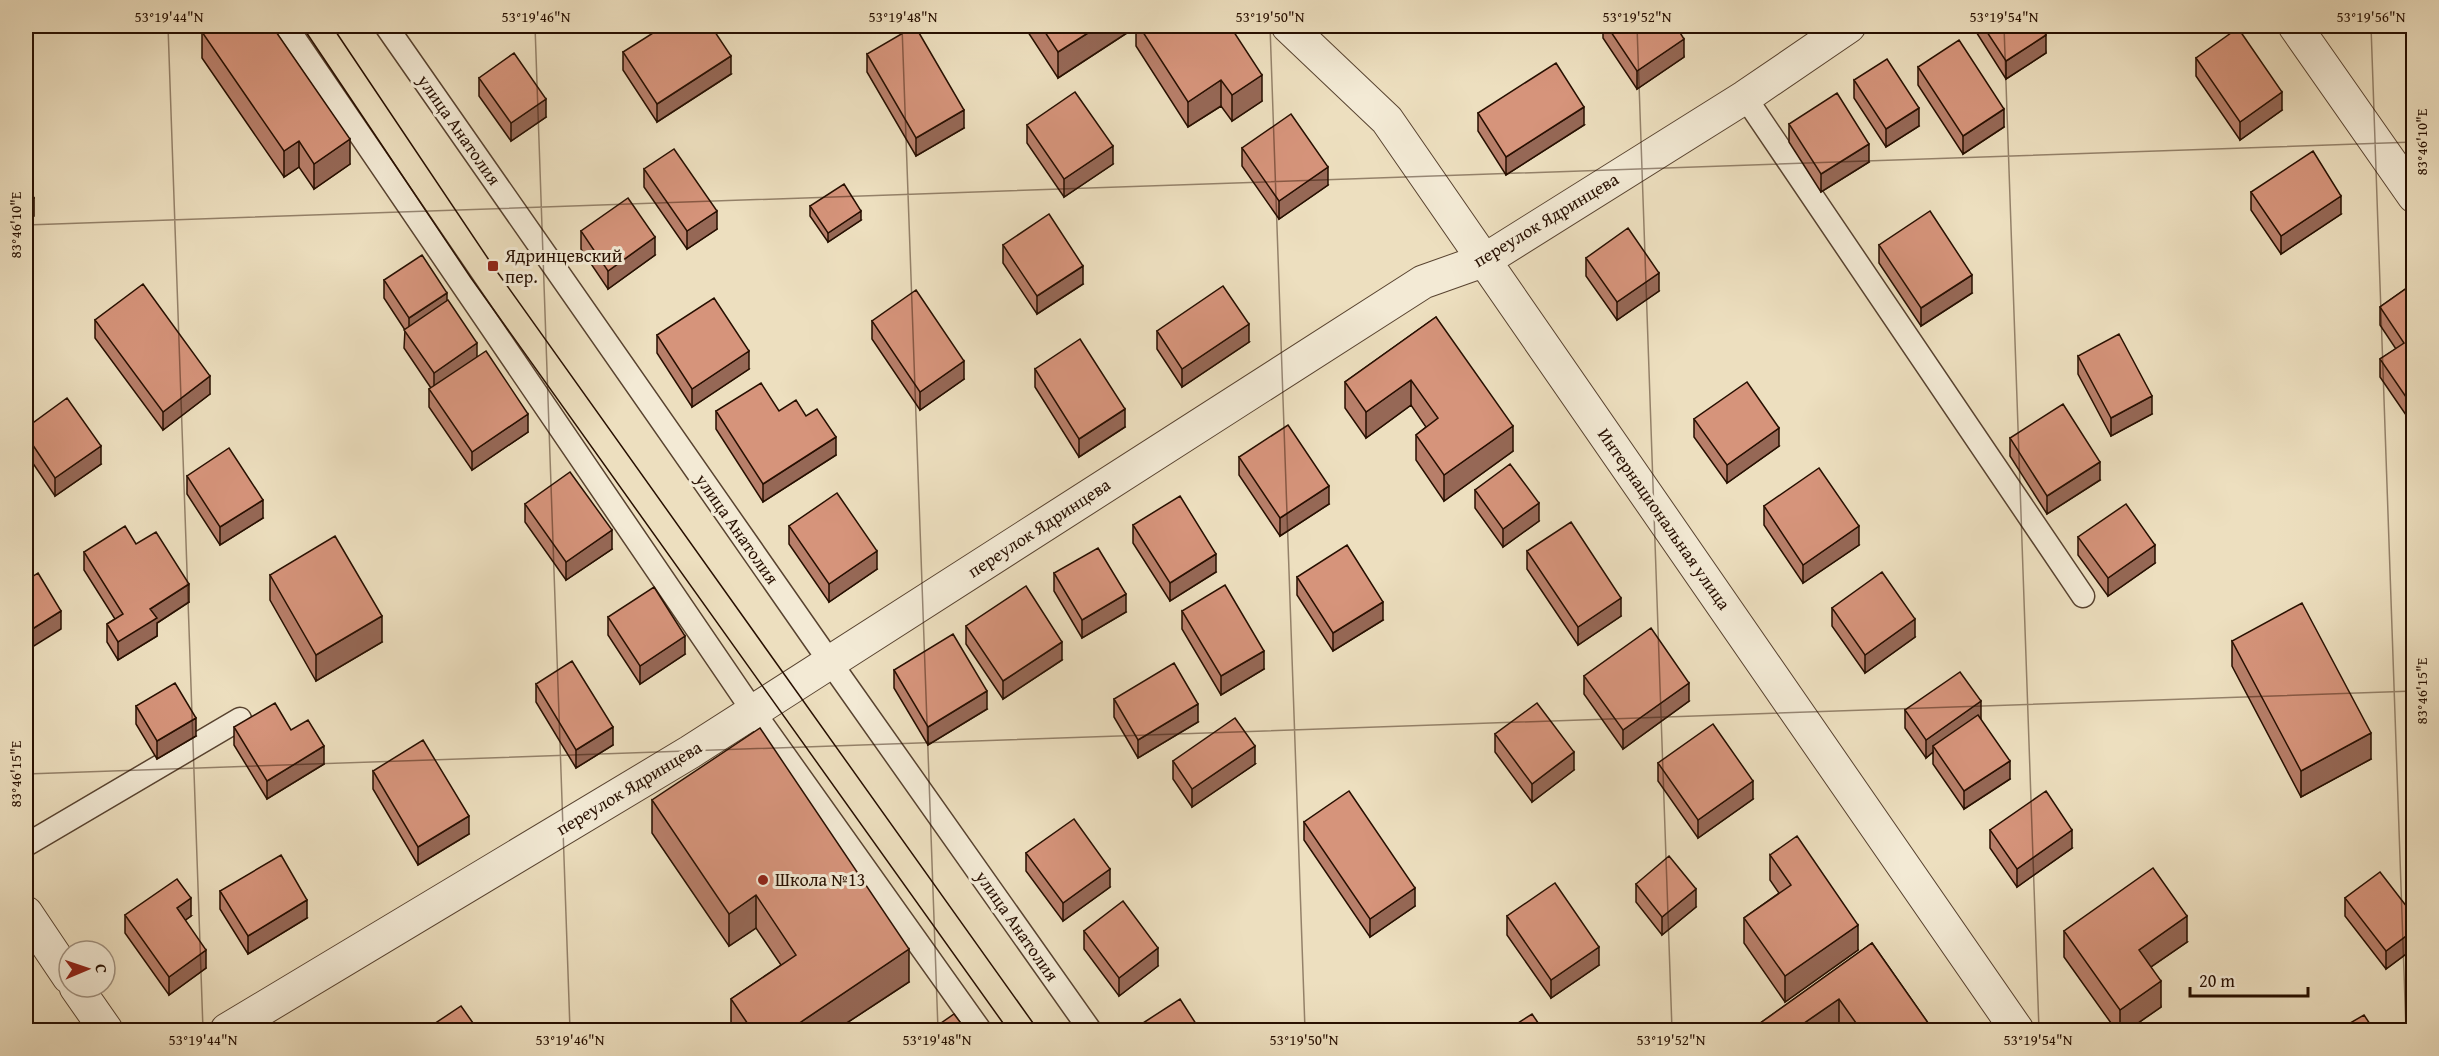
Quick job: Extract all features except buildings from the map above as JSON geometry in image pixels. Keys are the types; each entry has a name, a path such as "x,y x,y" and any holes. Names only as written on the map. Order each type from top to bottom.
{"street":[{"name":"Интернациональная улица","path":"1288,26 1387,120 2018,1030"},
{"name":"переулок Ядринцева","path":"227,1030 680,758 1423,282 1485,260 1745,97 1850,26"},
{"path":"2295,26 2414,196"},
{"path":"26,913 57,959"},
{"path":"84,999 106,1030"}],"lane":[{"path":"285,26 753,711 980,1030"},
{"name":"улица Анатолия","path":"386,26 1090,1030"},
{"path":"1745,97 2083,596"},
{"path":"26,845 240,719"}],"tram line":[{"path":"302,26 471,278 1008,1030"},
{"path":"332,26 493,266 1038,1030"}],"place":[{"name":"Ядринцевский пер.","path":"493,266"},
{"name":"Школа №13","path":"763,880"}]}
